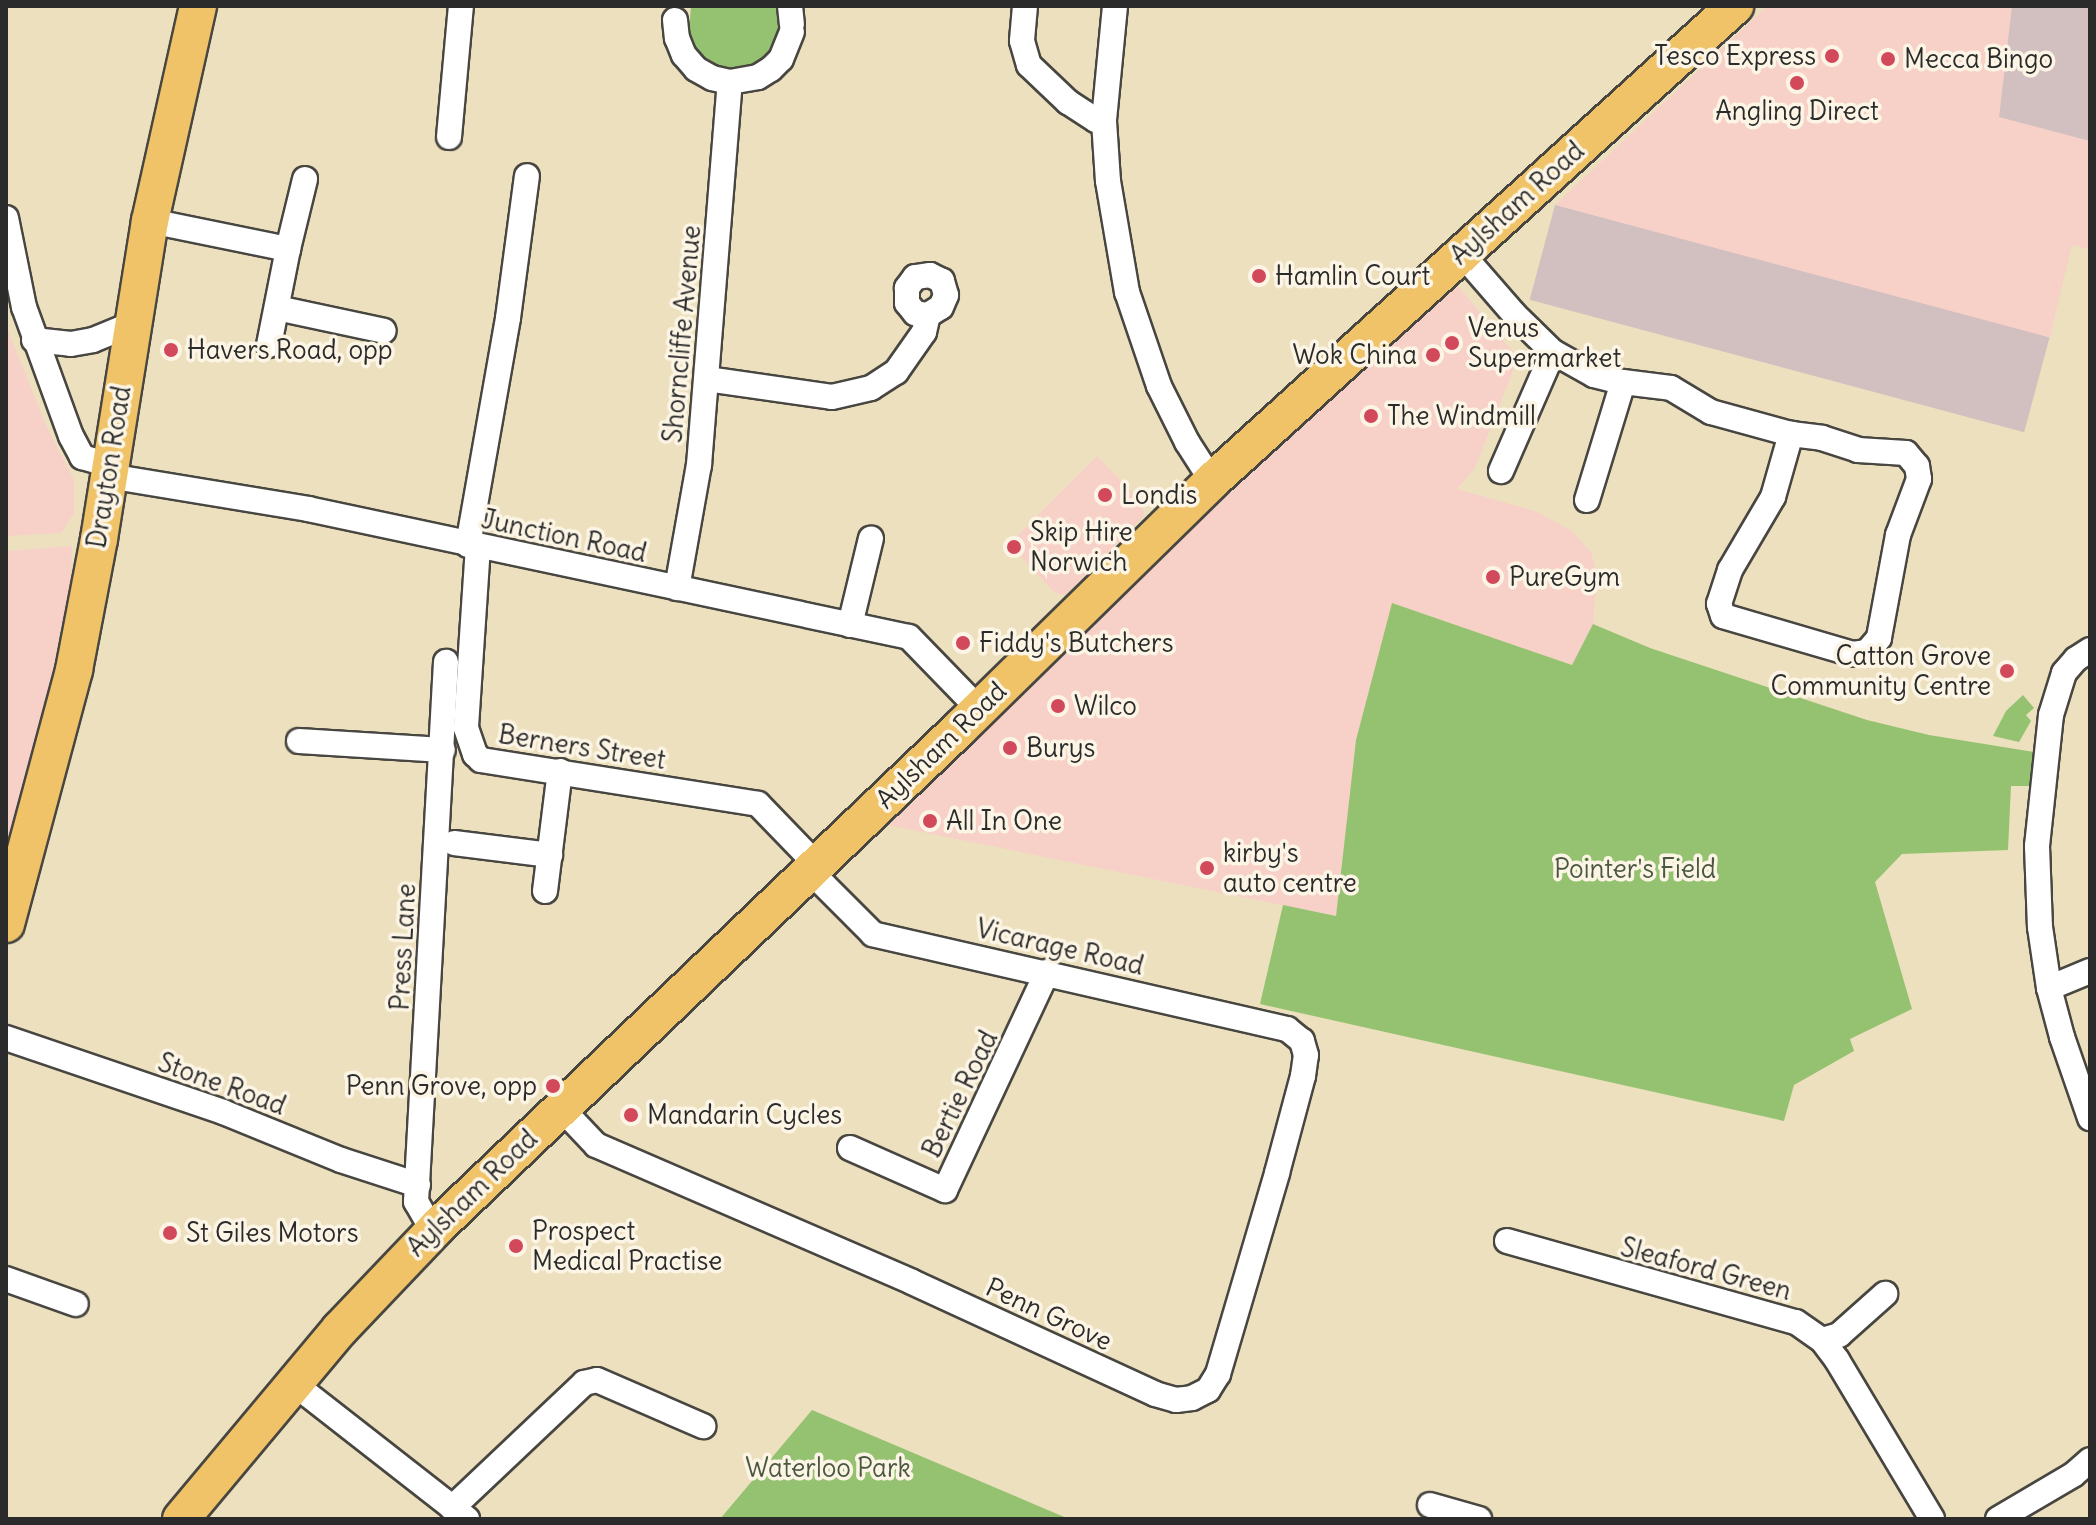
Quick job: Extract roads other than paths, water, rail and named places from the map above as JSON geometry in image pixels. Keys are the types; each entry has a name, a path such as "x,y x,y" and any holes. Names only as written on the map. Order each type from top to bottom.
{"main road":[{"name":"Drayton Road","path":"6,924 74,670 150,221 198,6"},
{"name":"Aylsham Road","path":"181,1519 377,1287 560,1107 814,868 1212,481 1735,6"}],"street":[{"path":"449,137 461,6"},
{"path":"1025,6 1022,41 1029,65 1068,102 1096,120 1104,121"},
{"path":"1115,6 1104,121 1108,181 1127,292 1159,386 1187,442 1212,481"},
{"path":"676,13 684,55 704,74 730,82 758,77 771,69 781,59 791,21"},
{"name":"Shorncliffe Avenue","path":"677,588 699,465 730,82"},
{"name":"Berners Street","path":"527,176 473,546 468,738 481,760 758,804 814,868"},
{"path":"269,345 305,179"},
{"name":"Junction Road","path":"6,218 34,340 82,457 110,470 909,637 979,709"},
{"path":"150,221 288,249"},
{"path":"1461,253 1553,352 1594,375 1671,388 1711,412 1791,434 1822,438 1858,450 1906,453 1917,466 1919,479 1898,535 1879,638 1867,652 1853,654 1723,616 1719,604 1730,570 1773,497 1791,434"},
{"path":"277,308 384,331"},
{"path":"707,379 832,397 871,388 896,372 924,332 928,315"},
{"path":"34,340 71,344 93,340 132,324"},
{"path":"1501,471 1553,352"},
{"path":"1587,500 1623,382"},
{"path":"850,625 871,538"},
{"path":"2083,654 2064,673 2051,715 2042,774 2037,846 2040,927 2049,988 2066,1052 2090,1118"},
{"name":"Press Lane","path":"433,1231 416,1202 446,662"},
{"path":"299,741 443,750"},
{"path":"545,891 560,771"},
{"path":"454,843 550,855"},
{"name":"Vicarage Road","path":"814,868 873,934 1287,1029 1302,1041 1306,1055"},
{"path":"2049,988 2090,971"},
{"name":"Bertie Road","path":"850,1148 945,1190 1047,972"},
{"name":"Stone Road","path":"6,1038 214,1109 341,1160 418,1185"},
{"name":"Penn Grove","path":"560,1107 596,1145 1176,1400 1192,1398 1208,1390 1218,1374 1281,1158 1306,1055"},
{"name":"Sleaford Green","path":"1507,1241 1796,1322 1822,1340 1932,1519"},
{"path":"6,1279 76,1304"},
{"path":"1822,1340 1839,1335 1885,1294"},
{"path":"293,1383 460,1514 584,1383 597,1380 703,1426"},
{"path":"1998,1519 2073,1475 2090,1460"},
{"path":"1430,1505 1479,1519"}],"place":[{"name":"Tesco Express","path":"1832,56"},
{"name":"Mecca Bingo","path":"1888,59"},
{"name":"Angling Direct","path":"1797,83"},
{"name":"Hamlin Court","path":"1259,276"},
{"name":"Venus Supermarket","path":"1452,343"},
{"name":"Havers Road, opp","path":"171,350"},
{"name":"Wok China","path":"1433,355"},
{"name":"The Windmill","path":"1371,416"},
{"name":"Londis","path":"1105,495"},
{"name":"Skip Hire Norwich","path":"1014,547"},
{"name":"PureGym","path":"1493,577"},
{"name":"Fiddy's Butchers","path":"963,643"},
{"name":"Catton Grove Community Centre","path":"2007,671"},
{"name":"Wilco","path":"1058,706"},
{"name":"Burys","path":"1010,748"},
{"name":"All In One","path":"930,821"},
{"name":"kirby's auto centre","path":"1207,868"},
{"name":"Penn Grove, opp","path":"553,1086"},
{"name":"Mandarin Cycles","path":"631,1115"},
{"name":"St Giles Motors","path":"170,1233"},
{"name":"Prospect Medical Practise","path":"516,1246"}],"park label":[{"name":"Pointer's Field","path":"1635,869"},
{"name":"Waterloo Park","path":"828,1468"}]}
